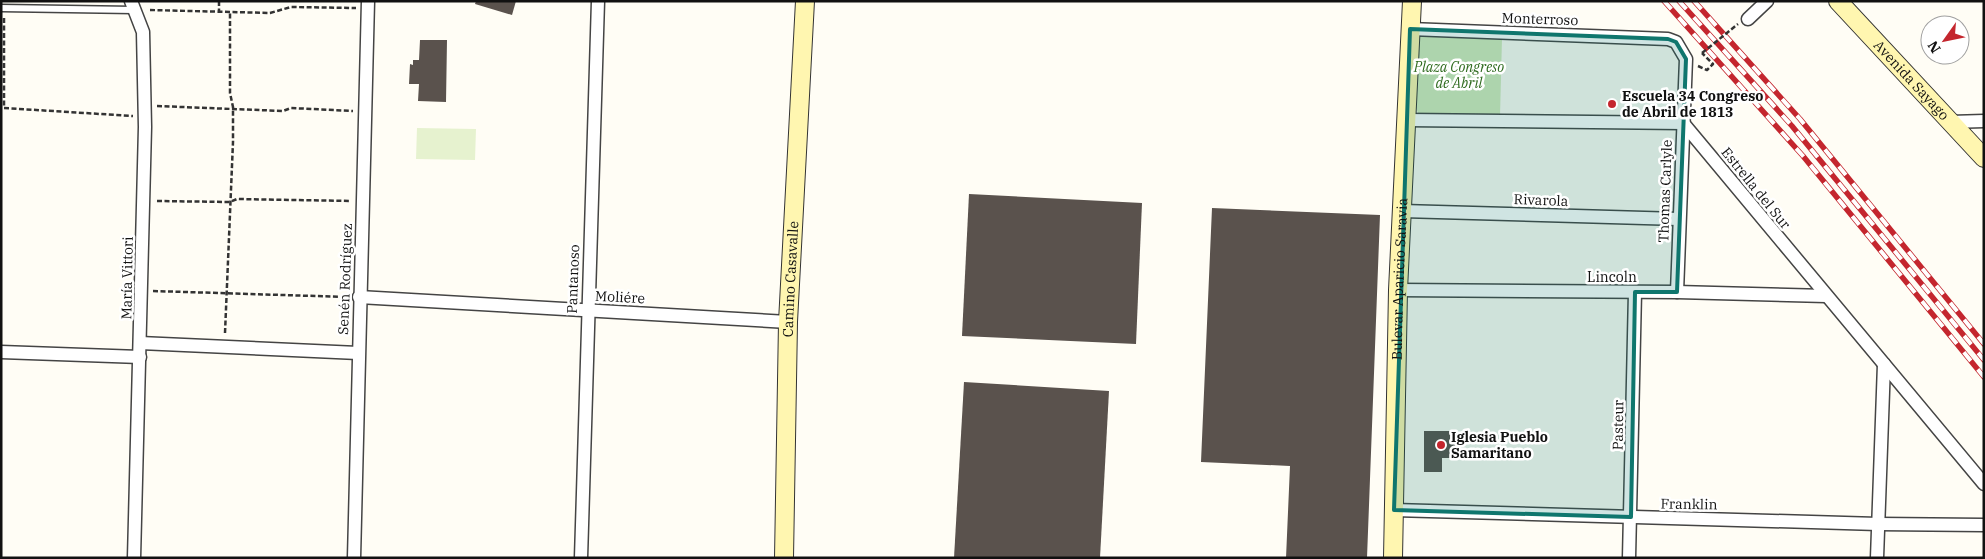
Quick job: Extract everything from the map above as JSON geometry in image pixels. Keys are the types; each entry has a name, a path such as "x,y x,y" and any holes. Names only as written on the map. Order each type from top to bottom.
{"street":[{"name":"Pantanoso","path":"581,558 587,310 598,1"},
{"name":"Camino Casavalle","path":"784,558 788,322 805,1"},
{"name":"Bulevar Aparicio Saravia","path":"1393,558 1398,290 1412,1"},
{"path":"1743,22 1767,1"},
{"name":"Avenida Sayago","path":"1838,1 1984,158"},
{"name":"María Vittori","path":"133,5 143,32 145,111 134,558"},
{"name":"Senén Rodríguez","path":"354,558 359,297 368,5"},
{"name":"Monterroso","path":"1410,29 1668,39"},
{"name":"Thomas Carlyle","path":"1668,39 1676,42 1686,59 1677,292"},
{"path":"1406,120 1683,123"},
{"path":"1950,122 1984,121"},
{"name":"Estrella del Sur","path":"1683,123 1984,484"},
{"name":"Rivarola","path":"1402,211 1679,219"},
{"name":"Lincoln","path":"1398,290 1677,292 1826,296"},
{"name":"Pasteur","path":"1629,558 1635,292"},
{"name":"Moliére","path":"359,297 788,322"},
{"path":"140,344 358,353"},
{"path":"1,352 140,357"},
{"path":"1877,558 1884,364"},
{"name":"Franklin","path":"1394,510 1878,524 1984,525"}],"lane":[{"path":"2,8 133,5"}],"path":[{"path":"219,1 219,11"},
{"path":"133,5 270,13 291,6 368,5"},
{"path":"2,8 4,108 284,111 291,108 364,112"},
{"path":"224,347 233,109 230,94 230,12"},
{"path":"1713,64 1702,53 1743,22"},
{"path":"143,200 230,202 237,198 362,201"},
{"path":"141,290 359,297"}],"highlighted area":[{"path":"1410,29 1668,39 1676,42 1686,59 1677,292 1635,292 1631,517 1394,510"}],"green space":[{"name":"Plaza Congreso de Abril","path":"1422,35 1502,38 1500,116 1418,113 1416,108 1418,40"},
{"path":"417,128 476,129 475,160 416,159"}],"building":[{"path":"476,1 516,1 512,15 475,4"},
{"path":"420,40 447,40 446,102 418,101 419,84 409,84 410,64 413,65 413,60 419,60"},
{"path":"969,194 1142,203 1136,344 962,336"},
{"path":"1212,208 1380,215 1367,558 1286,558 1290,466 1201,462"},
{"path":"964,382 1109,391 1100,558 954,558"},
{"name":"Iglesia Pueblo Samaritano","path":"1424,431 1457,431 1458,458 1442,458 1442,472 1424,472"}],"railway":[{"path":"1664,1 1803,156 1984,377"},
{"path":"1679,1 1792,126 1984,360"},
{"path":"1694,1 1800,119 1984,344"}],"place":[{"name":"Escuela 34 Congreso de Abril de 1813","path":"1612,104"},
{"name":"Iglesia Pueblo Samaritano","path":"1441,445"}]}
